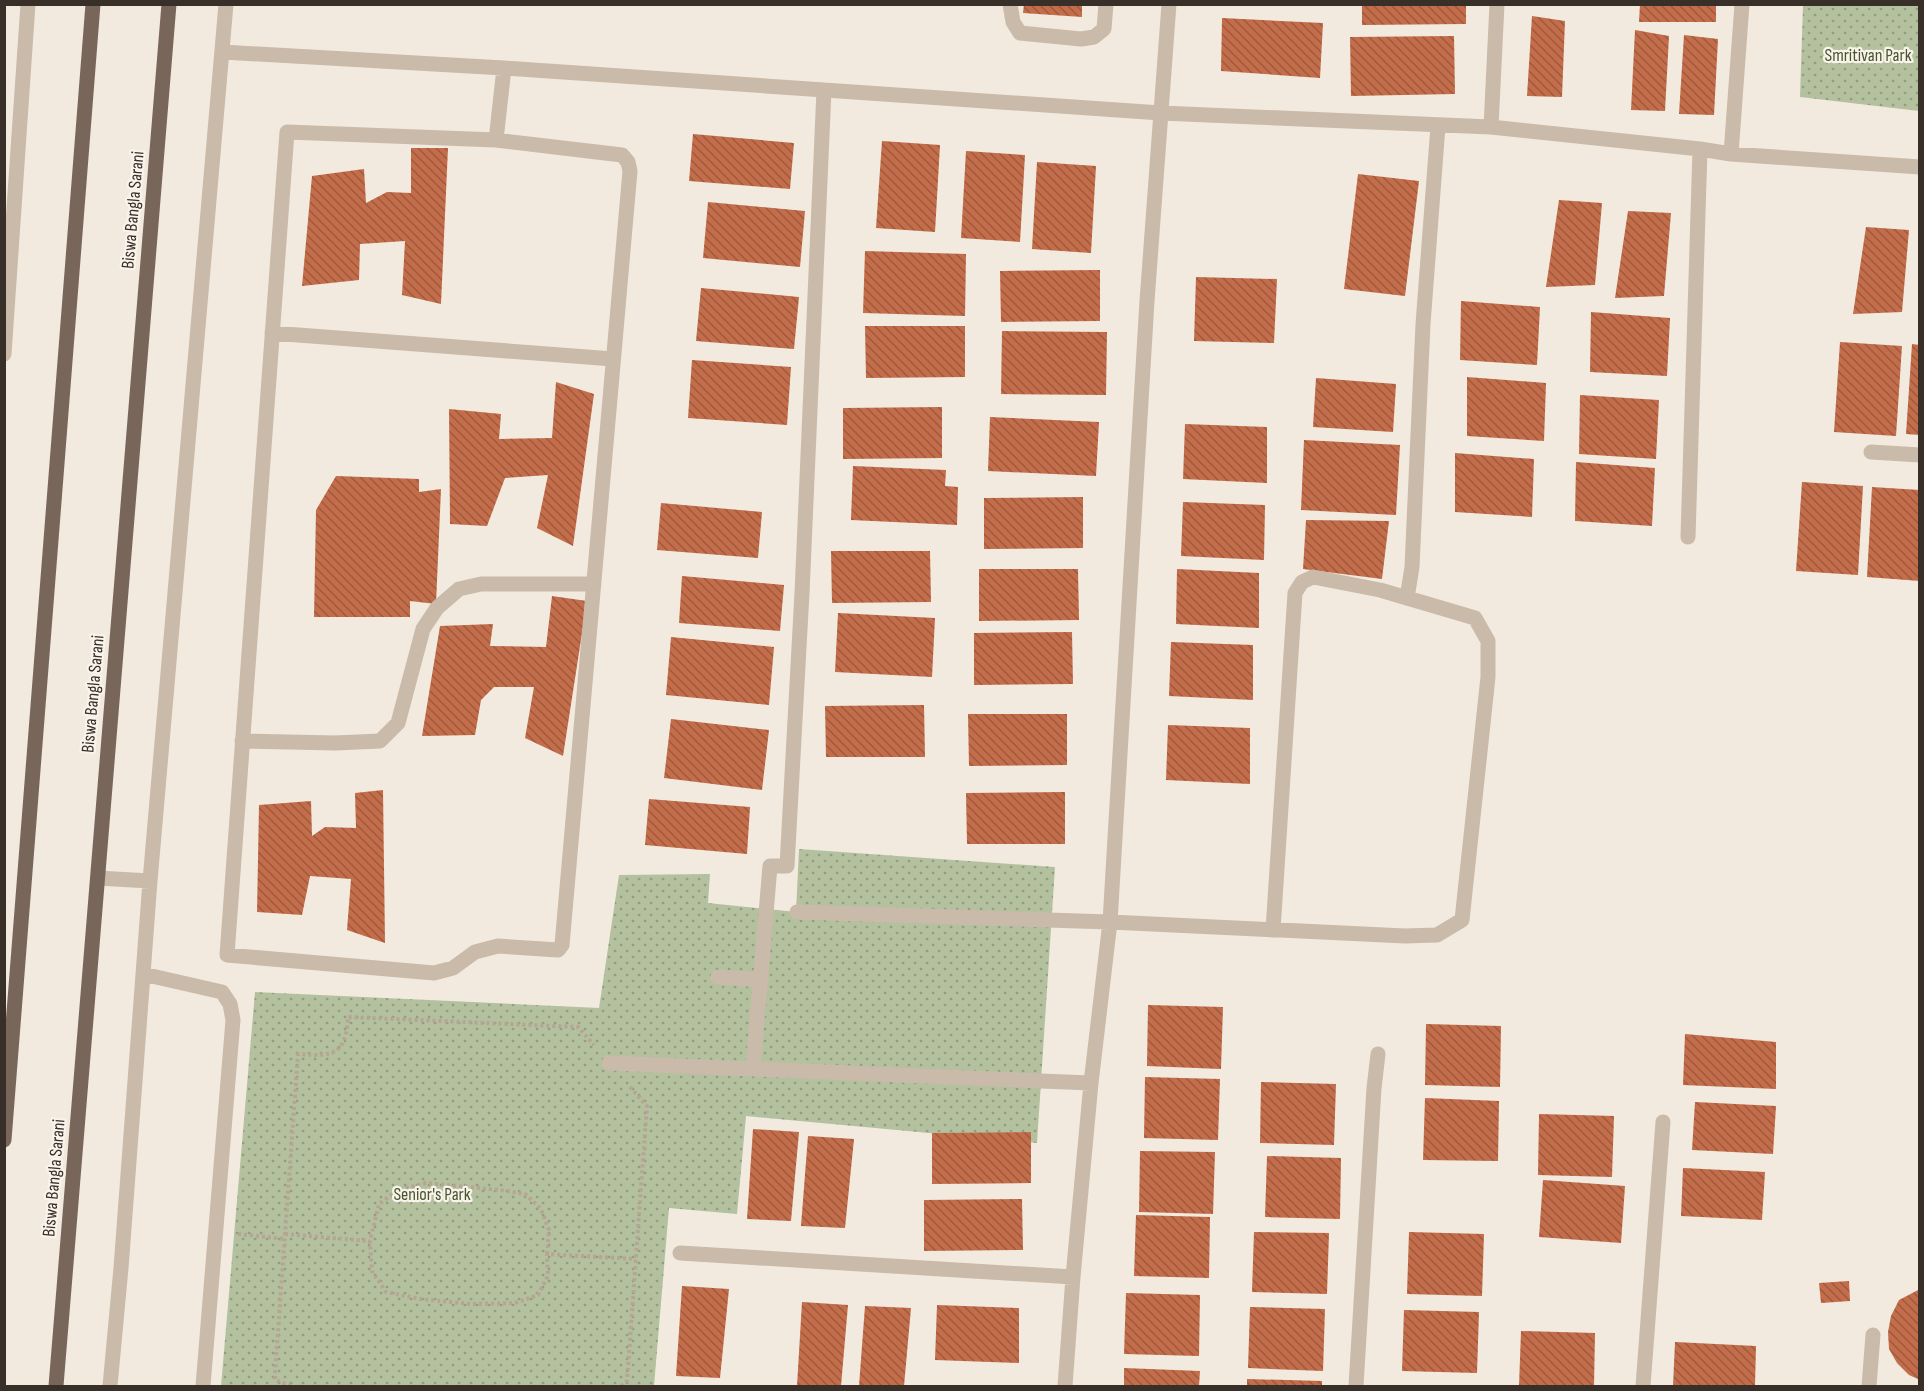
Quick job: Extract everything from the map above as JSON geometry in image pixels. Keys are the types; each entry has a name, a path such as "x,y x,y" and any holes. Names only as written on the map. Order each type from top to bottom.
{"main road":[{"path":"4,1140 93,4"},
{"name":"Biswa Bangla Sarani","path":"56,1386 169,4"}],"street":[{"path":"4,354 28,4"},
{"path":"110,1386 150,881 226,4"},
{"path":"1010,4 1013,22 1020,33 1081,39 1094,37 1104,29 1106,4"},
{"path":"1065,1386 1090,1083 1110,922 1147,301 1169,4"},
{"path":"1491,127 1497,4"},
{"path":"1731,154 1742,4"},
{"path":"222,52 504,68 1161,113 1491,127 1700,148 1731,154 1920,167"},
{"path":"496,140 504,68"},
{"path":"753,1068 770,866 787,866 802,593 824,90"},
{"path":"1407,598 1412,567 1423,324 1438,126"},
{"path":"287,132 496,140 622,155 628,162 630,171 594,585 562,945 558,950 498,946 475,952 453,968 434,973 227,955 272,333 287,132"},
{"path":"1688,537 1700,148"},
{"path":"272,333 613,359"},
{"path":"1871,452 1920,455"},
{"path":"797,912 1110,922 1273,930 1405,936 1437,935 1462,920 1488,677 1488,641 1475,618 1380,590 1312,577 1302,582 1295,593 1273,930"},
{"path":"242,741 335,743 380,741 398,723 423,629 438,608 459,589 481,584 594,585"},
{"path":"98,878 150,881"},
{"path":"143,974 222,992 230,1004 233,1020 203,1386"},
{"path":"718,977 761,980"},
{"path":"1356,1386 1378,1054"},
{"path":"609,1063 1090,1083"},
{"path":"1643,1386 1663,1122"},
{"path":"680,1253 1073,1277"},
{"path":"1869,1386 1873,1335"}],"path":[{"path":"291,1386 275,1380 298,1054 322,1056 334,1053 344,1043 348,1031 348,1017 578,1027 647,1106 627,1381 621,1386"},
{"path":"426,1183 525,1194 541,1209 549,1230 548,1254 548,1276 538,1295 515,1303 471,1304 421,1299 386,1292 372,1271 370,1241 379,1204 398,1190 426,1183"},
{"path":"216,1231 370,1241"},
{"path":"548,1254 636,1259"}],"green space":[{"name":"Smritivan Park","path":"1803,5 1919,5 1919,111 1800,97"},
{"name":"Senior's Park","path":"799,849 1055,867 1037,1143 746,1116 737,1214 669,1208 654,1386 221,1386 255,992 599,1008 619,875 710,874 708,903 796,912"}],"building":[{"path":"1024,4 1082,4 1082,17 1023,13"},
{"path":"1362,4 1466,4 1466,24 1362,25"},
{"path":"1640,4 1716,4 1716,22 1639,22"},
{"path":"1532,16 1565,21 1562,97 1527,96"},
{"path":"1222,18 1323,23 1320,78 1221,71"},
{"path":"1635,30 1669,36 1665,111 1631,110"},
{"path":"1684,35 1718,39 1714,115 1679,114"},
{"path":"1454,36 1455,94 1351,96 1350,37"},
{"path":"693,134 794,143 790,189 689,181"},
{"path":"882,141 940,145 935,232 876,228"},
{"path":"411,148 448,148 441,304 402,295 405,241 360,244 359,280 302,286 312,176 364,169 366,203 387,192 411,193"},
{"path":"966,151 1025,155 1020,242 961,238"},
{"path":"1037,162 1096,166 1091,253 1032,249"},
{"path":"1358,174 1419,181 1405,296 1344,289"},
{"path":"1559,200 1602,203 1595,285 1546,287"},
{"path":"708,202 805,211 800,267 703,258"},
{"path":"1628,211 1671,213 1664,296 1615,298"},
{"path":"1866,227 1909,230 1902,312 1853,314"},
{"path":"865,251 966,254 965,316 863,313"},
{"path":"1100,270 1100,321 1001,322 1000,271"},
{"path":"1196,277 1277,279 1274,343 1194,341"},
{"path":"701,288 799,297 794,349 696,341"},
{"path":"1461,301 1540,307 1537,365 1460,360"},
{"path":"1591,312 1670,318 1667,376 1590,372"},
{"path":"865,326 965,326 965,377 866,378"},
{"path":"1002,331 1107,332 1106,395 1001,394"},
{"path":"1840,342 1902,346 1896,436 1834,432"},
{"path":"1912,344 1920,345 1920,435 1906,434"},
{"path":"692,360 791,367 787,425 688,418"},
{"path":"1467,377 1546,383 1544,441 1467,436"},
{"path":"1316,378 1396,384 1393,432 1313,427"},
{"path":"556,382 594,394 573,546 537,528 548,475 505,478 487,526 450,524 449,409 501,414 499,439 552,438"},
{"path":"1580,395 1659,400 1656,459 1579,454"},
{"path":"942,407 942,458 843,459 843,408"},
{"path":"990,417 1099,422 1096,476 988,471"},
{"path":"1185,424 1267,427 1267,483 1183,479"},
{"path":"1304,440 1400,445 1396,515 1301,510"},
{"path":"1455,453 1534,459 1532,517 1455,512"},
{"path":"1576,462 1655,468 1652,526 1575,521"},
{"path":"853,466 946,470 945,486 958,487 957,525 851,520"},
{"path":"336,476 419,479 419,492 441,489 436,604 410,601 410,617 314,617 316,510"},
{"path":"1802,482 1863,486 1858,575 1796,571"},
{"path":"1872,487 1920,490 1920,581 1867,577"},
{"path":"1083,497 1083,548 984,549 984,498"},
{"path":"1183,502 1265,505 1264,560 1181,556"},
{"path":"661,503 762,512 758,558 657,550"},
{"path":"1306,520 1389,521 1382,579 1303,569"},
{"path":"831,551 930,551 931,602 832,603"},
{"path":"979,569 1078,569 1079,620 979,621"},
{"path":"1177,569 1259,573 1259,628 1176,624"},
{"path":"682,576 784,585 780,631 679,623"},
{"path":"552,596 587,601 563,756 525,738 534,687 494,687 481,700 475,735 422,736 440,626 493,624 490,646 546,647"},
{"path":"838,613 935,618 932,677 835,672"},
{"path":"1072,632 1073,684 974,685 974,633"},
{"path":"671,637 774,647 769,705 666,695"},
{"path":"1171,642 1253,645 1253,700 1169,696"},
{"path":"924,705 925,757 826,757 825,706"},
{"path":"968,714 1067,714 1067,765 969,766"},
{"path":"671,719 769,730 762,790 664,778"},
{"path":"1168,725 1250,728 1250,784 1166,780"},
{"path":"383,790 385,943 347,930 351,879 310,876 302,915 257,912 259,805 311,801 312,836 325,827 356,828 355,793"},
{"path":"1065,792 1065,844 967,844 966,793"},
{"path":"649,799 750,807 747,854 645,845"},
{"path":"1148,1005 1223,1007 1221,1069 1147,1066"},
{"path":"1426,1024 1501,1026 1500,1087 1425,1085"},
{"path":"1685,1034 1776,1042 1776,1089 1683,1085"},
{"path":"1145,1077 1220,1079 1218,1140 1144,1138"},
{"path":"1261,1082 1336,1084 1334,1145 1260,1143"},
{"path":"1425,1098 1499,1101 1498,1161 1423,1160"},
{"path":"1695,1102 1776,1106 1773,1154 1692,1150"},
{"path":"1539,1114 1614,1116 1612,1177 1538,1175"},
{"path":"753,1129 799,1132 791,1221 747,1219"},
{"path":"1031,1132 1031,1183 932,1184 932,1133"},
{"path":"808,1136 854,1139 845,1228 801,1226"},
{"path":"1140,1151 1215,1152 1213,1214 1139,1212"},
{"path":"1267,1156 1341,1158 1340,1219 1265,1217"},
{"path":"1683,1168 1765,1172 1762,1220 1681,1216"},
{"path":"1543,1180 1625,1186 1621,1243 1539,1237"},
{"path":"1022,1199 1023,1250 924,1251 924,1200"},
{"path":"1136,1215 1210,1217 1209,1278 1134,1276"},
{"path":"1254,1232 1329,1233 1327,1294 1252,1292"},
{"path":"1409,1232 1484,1234 1482,1296 1407,1294"},
{"path":"1849,1281 1850,1301 1821,1303 1819,1283"},
{"path":"682,1286 729,1289 720,1378 676,1376"},
{"path":"1920,1289 1920,1380 1909,1375 1897,1363 1889,1349 1888,1332 1891,1316 1899,1300"},
{"path":"1126,1293 1200,1295 1199,1356 1124,1354"},
{"path":"802,1302 848,1305 841,1386 797,1386"},
{"path":"937,1305 1019,1308 1019,1363 935,1360"},
{"path":"865,1306 911,1308 904,1386 859,1386"},
{"path":"1250,1307 1325,1309 1323,1371 1248,1368"},
{"path":"1404,1310 1479,1312 1477,1373 1402,1371"},
{"path":"1521,1331 1595,1333 1594,1386 1519,1386"},
{"path":"1675,1342 1756,1346 1755,1386 1673,1386"},
{"path":"1124,1368 1200,1371 1199,1386 1124,1386"},
{"path":"1247,1379 1322,1381 1322,1386 1247,1386"}]}
